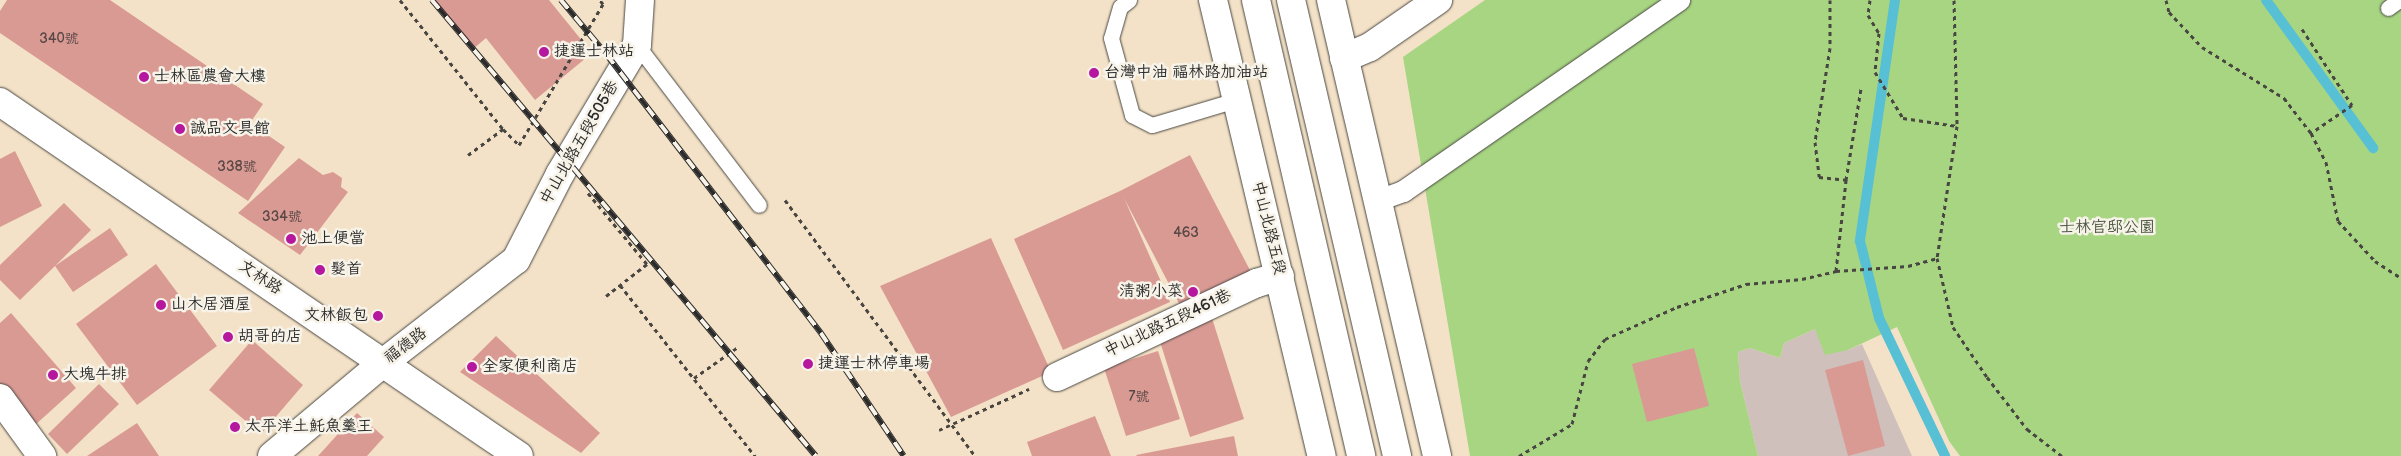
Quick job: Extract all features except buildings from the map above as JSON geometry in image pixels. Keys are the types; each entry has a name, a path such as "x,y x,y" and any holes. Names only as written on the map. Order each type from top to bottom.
{"main road":[{"name":"中山北路五段505巷","path":"532,229 560,174 637,45 640,0"},
{"name":"中山北路五段","path":"1213,0 1322,456"},
{"path":"1256,0 1361,456"},
{"path":"1291,0 1397,456"},
{"path":"1331,0 1437,456"},
{"path":"1344,58 1370,47 1438,0"},
{"name":"文林路","path":"0,102 519,456"},
{"name":"福德路","path":"272,456 384,363 511,265 516,260 532,229"},
{"name":"中山北路五段461巷","path":"1058,377 1257,282 1280,276"},
{"path":"0,398 42,456"}],"street":[{"path":"1378,200 1403,191 1679,0"}],"lane":[{"path":"1129,0 1120,8 1111,38 1132,115 1152,125 1236,100"},
{"path":"637,45 759,205"}],"path":[{"path":"400,0 503,129 519,145 603,4 600,0"},
{"path":"1830,0 1830,48 1815,142 1819,177 1846,180"},
{"path":"1870,0 1868,15 1879,33 1875,72 1904,118 1957,126"},
{"path":"1954,0 1957,126 1937,258 1953,327 1987,377 2027,428 2062,456"},
{"path":"2166,0 2170,12 2202,47 2284,98 2310,133 2326,162 2338,221 2376,262 2401,278"},
{"path":"2302,29 2352,105 2310,133"},
{"path":"1836,271 1846,180 1861,88"},
{"path":"468,155 503,129"},
{"path":"588,193 647,264 606,296"},
{"path":"781,194 975,456"},
{"path":"1519,456 1572,424 1588,361 1605,340 1677,307 1746,284 1802,279 1836,271 1908,266 1937,258"},
{"path":"620,285 755,456"},
{"path":"694,378 738,347"},
{"path":"939,430 1058,377"}],"shaded area":[{"path":"1815,329 1848,350 1862,344 1912,456 1758,456 1740,381 1738,352 1750,348 1780,358 1784,343"}],"green space":[{"name":"士林官邸公園","path":"1485,0 2401,0 2401,456 1960,456 1949,441 1897,327 1848,350 1825,355 1815,329 1784,343 1780,358 1750,348 1738,352 1740,381 1758,456 1470,456 1403,57"}],"waterway":[{"path":"1895,0 1860,241 1879,318 1945,456"},
{"path":"2266,0 2373,148"}],"railway":[{"path":"432,0 816,456"},
{"path":"561,0 607,55 821,333 904,456"}],"place":[{"name":"捷運士林站","path":"544,52"},
{"name":"台灣中油 福林路加油站","path":"1094,73"},
{"name":"士林區農會大樓","path":"144,77"},
{"name":"誠品文具館","path":"180,129"},
{"name":"池上便當","path":"291,239"},
{"name":"髮首","path":"320,270"},
{"name":"清粥小菜","path":"1193,292"},
{"name":"山木居酒屋","path":"161,305"},
{"name":"文林飯包","path":"378,316"},
{"name":"胡哥的店","path":"228,337"},
{"name":"捷運士林停車場","path":"808,364"},
{"name":"全家便利商店","path":"472,367"},
{"name":"大塊牛排","path":"53,375"},
{"name":"太平洋土魠魚羹王","path":"235,427"}]}
